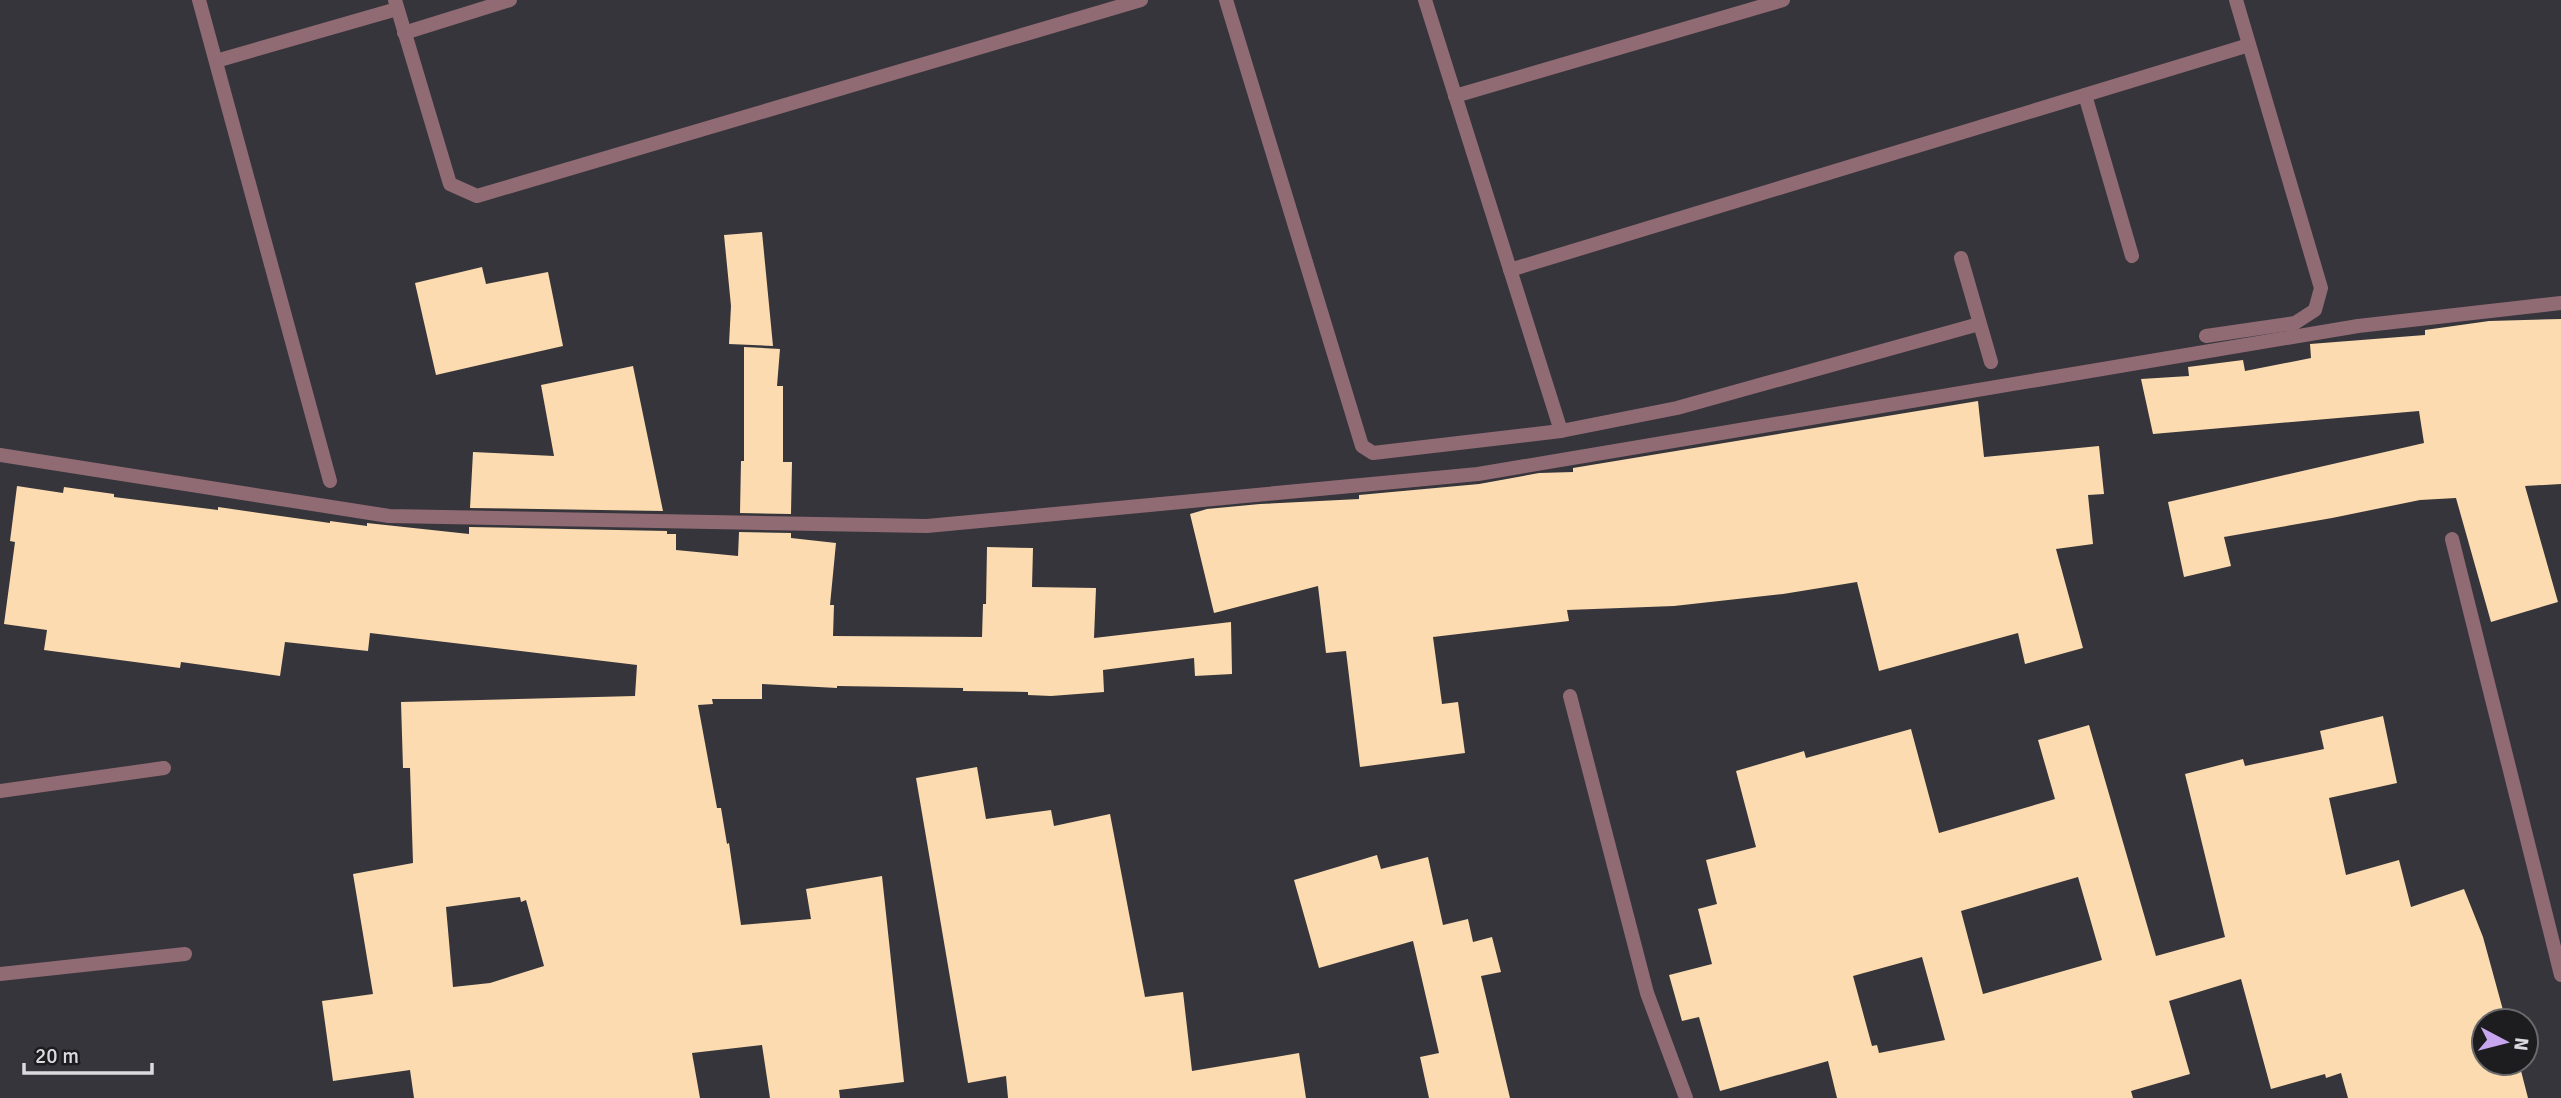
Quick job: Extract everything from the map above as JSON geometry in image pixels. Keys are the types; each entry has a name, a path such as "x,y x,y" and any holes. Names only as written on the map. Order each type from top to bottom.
{"street":[{"path":"199,0 330,481"},
{"path":"404,33 510,0"},
{"path":"216,61 396,5 450,184 477,196 1140,0"},
{"path":"1226,0 1362,446 1373,453 1561,431 1677,408 1979,324"},
{"path":"1425,0 1561,431"},
{"path":"1455,96 1783,0"},
{"path":"2206,336 2294,323 2315,310 2321,288 2236,0"},
{"path":"1510,270 2249,45"},
{"path":"2085,95 2132,256"},
{"path":"1961,258 1991,362"},
{"path":"0,455 389,516 927,526 1478,474 2358,326 2561,303"},
{"path":"2452,539 2561,975"},
{"path":"1570,696 1647,993 1686,1098"},
{"path":"0,790 164,768"},
{"path":"0,974 185,954"}],"building":[{"path":"762,232 773,346 729,344 731,306 724,235"},
{"path":"482,267 486,284 548,272 563,346 436,375 415,283"},
{"path":"2561,319 2561,484 2525,486 2558,602 2491,622 2456,498 2420,500 2224,537 2231,566 2184,577 2168,502 2424,443 2419,411 2153,434 2141,379 2189,376 2188,367 2243,360 2245,371 2311,358 2310,344 2425,335 2425,330 2489,321"},
{"path":"744,347 780,349 777,386 783,386 783,462 792,462 791,514 740,513 741,461 744,461"},
{"path":"633,366 663,511 470,508 473,452 554,456 541,385"},
{"path":"1978,401 1984,457 2099,446 2104,494 2088,495 2093,544 2056,549 2083,648 2025,664 2018,633 1879,671 1857,582 1783,594 1674,606 1567,610 1569,621 1433,637 1442,704 1458,702 1465,753 1360,767 1346,651 1326,653 1318,586 1214,613 1190,514 1207,509 1260,504 1359,499 1359,495 1479,484 1539,473 1573,472 1573,468"},
{"path":"17,486 63,493 64,487 114,494 114,497 218,510 218,507 330,523 367,526 367,523 469,534 469,527 667,531 667,534 676,534 676,550 738,556 739,532 791,533 791,538 836,543 830,605 834,605 833,636 982,637 983,604 986,604 987,547 1033,548 1032,587 1096,588 1094,638 1231,622 1232,674 1195,676 1194,658 1103,670 1104,692 1051,696 1028,695 1028,692 963,691 963,688 837,688 762,684 762,699 712,699 713,704 698,705 717,808 721,808 727,844 729,843 741,925 811,919 806,889 882,876 904,1082 839,1090 840,1098 770,1098 762,1045 692,1053 700,1098 414,1098 410,1070 333,1081 322,1001 373,994 353,874 413,863 410,768 403,768 401,702 635,696 637,665 370,633 368,651 285,642 280,676 181,662 180,668 44,650 47,630 4,624 15,542 10,541","holes":["520,897 521,902 526,900 544,966 490,983 453,987 446,907"]},
{"path":"2383,716 2397,783 2329,798 2346,875 2399,860 2411,907 2464,889 2483,937 2502,1007 2470,1007 2470,1077 2523,1077 2528,1098 2348,1098 2341,1073 2326,1078 2325,1074 2271,1089 2241,979 2169,1001 2190,1074 2131,1091 2133,1098 1837,1098 1828,1061 1720,1091 1699,1017 1682,1021 1669,975 1712,964 1698,909 1717,904 1706,860 1756,847 1736,771 1804,751 1806,758 1911,729 1939,833 2055,799 2038,740 2089,725 2156,956 2225,937 2185,774 2243,759 2245,766 2324,749 2320,731","holes":["2078,877 2102,960 1983,994 1961,911","1922,957 1945,1040 1879,1053 1877,1045 1872,1046 1853,976"]},
{"path":"977,767 986,819 1051,810 1054,826 1110,814 1145,997 1183,992 1192,1071 1299,1053 1306,1098 1008,1098 1006,1076 968,1083 916,778"},
{"path":"1377,855 1381,869 1428,857 1443,925 1468,919 1473,942 1492,937 1501,972 1481,976 1510,1098 1429,1098 1420,1057 1439,1053 1413,941 1319,968 1294,880"}]}
